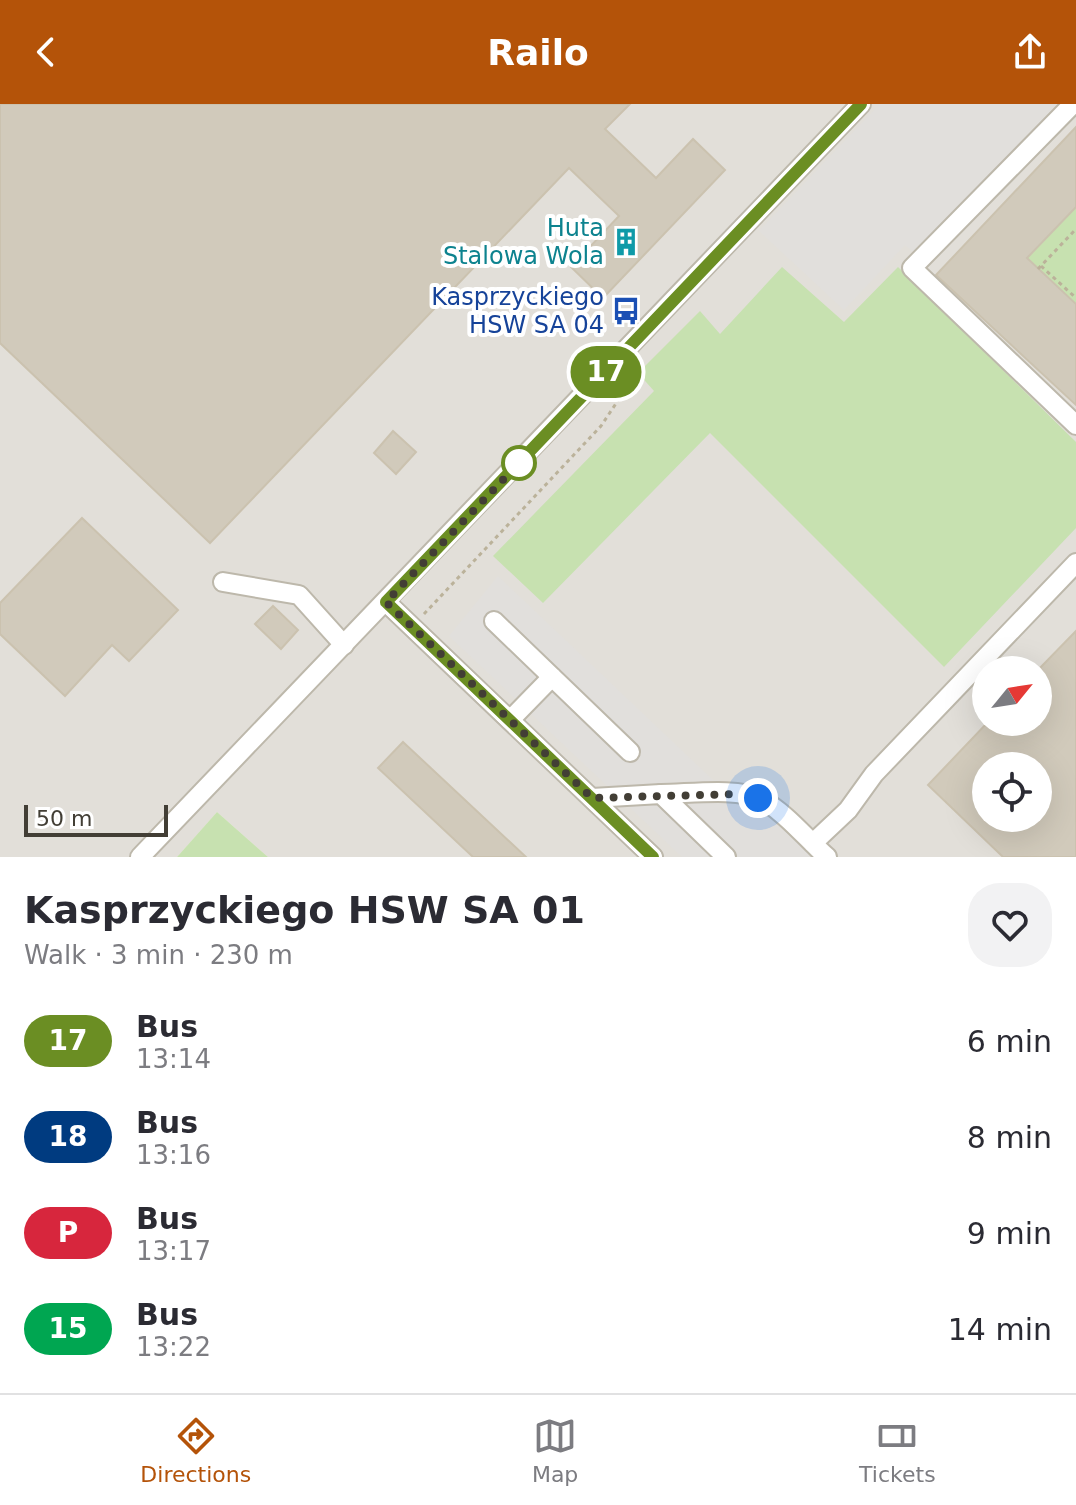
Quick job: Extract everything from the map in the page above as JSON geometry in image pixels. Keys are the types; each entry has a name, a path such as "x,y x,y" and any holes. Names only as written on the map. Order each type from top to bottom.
{"street":[{"path":"140,857 861,104"},
{"path":"1073,104 912,268 1076,425"},
{"path":"813,843 848,810 874,774 1076,563"},
{"path":"223,582 299,595 344,645"},
{"path":"386,602 653,857"},
{"path":"494,621 630,752"},
{"path":"510,720 552,677"},
{"path":"661,794 726,857"},
{"path":"592,798 738,794 758,798 779,811 827,857"}],"path":[{"path":"1076,229 1040,267 1076,298"},
{"path":"423,614 601,426 617,402 632,368"}],"shaded area":[{"name":"Huta Stalowa Wola","path":"0,104 1076,104 1076,857 268,857 217,812 177,857 0,857"},
{"path":"880,104 1073,104 921,259 905,245 844,310 759,231"},
{"path":"498,576 713,780 741,783 819,857 682,857 449,636"}],"green space":[{"path":"1076,207 1076,304 1027,258"},
{"path":"782,267 844,322 898,267 1076,442 1076,528 944,667 710,433 543,603 493,556 654,391 638,373 700,311 720,334"},
{"path":"217,812 268,857 177,857"}],"building":[{"path":"0,104 630,104 605,129 656,178 693,139 725,170 603,298 571,267 619,216 569,168 210,543 0,343"},
{"path":"1076,127 1076,207 1027,258 1076,304 1076,405 936,275"},
{"path":"393,431 416,452 396,474 374,453"},
{"path":"82,518 178,610 129,661 112,645 65,696 0,634 0,603"},
{"path":"273,606 298,630 281,649 255,624"},
{"path":"1076,631 1076,857 1003,857 977,832 1052,832 1052,752 972,752 972,827 928,785 975,736 1052,736 1052,656"},
{"path":"403,742 526,857 473,857 378,768"}],"bus line":[{"name":"17","path":"653,857 386,602 861,104"}],"place":[{"name":"Huta Stalowa Wola","path":"626,242"},
{"name":"Kasprzyckiego HSW SA 04","path":"626,311"}],"route":[{"path":"519,463 521,461 386,602 592,798 738,794 758,798"}]}
